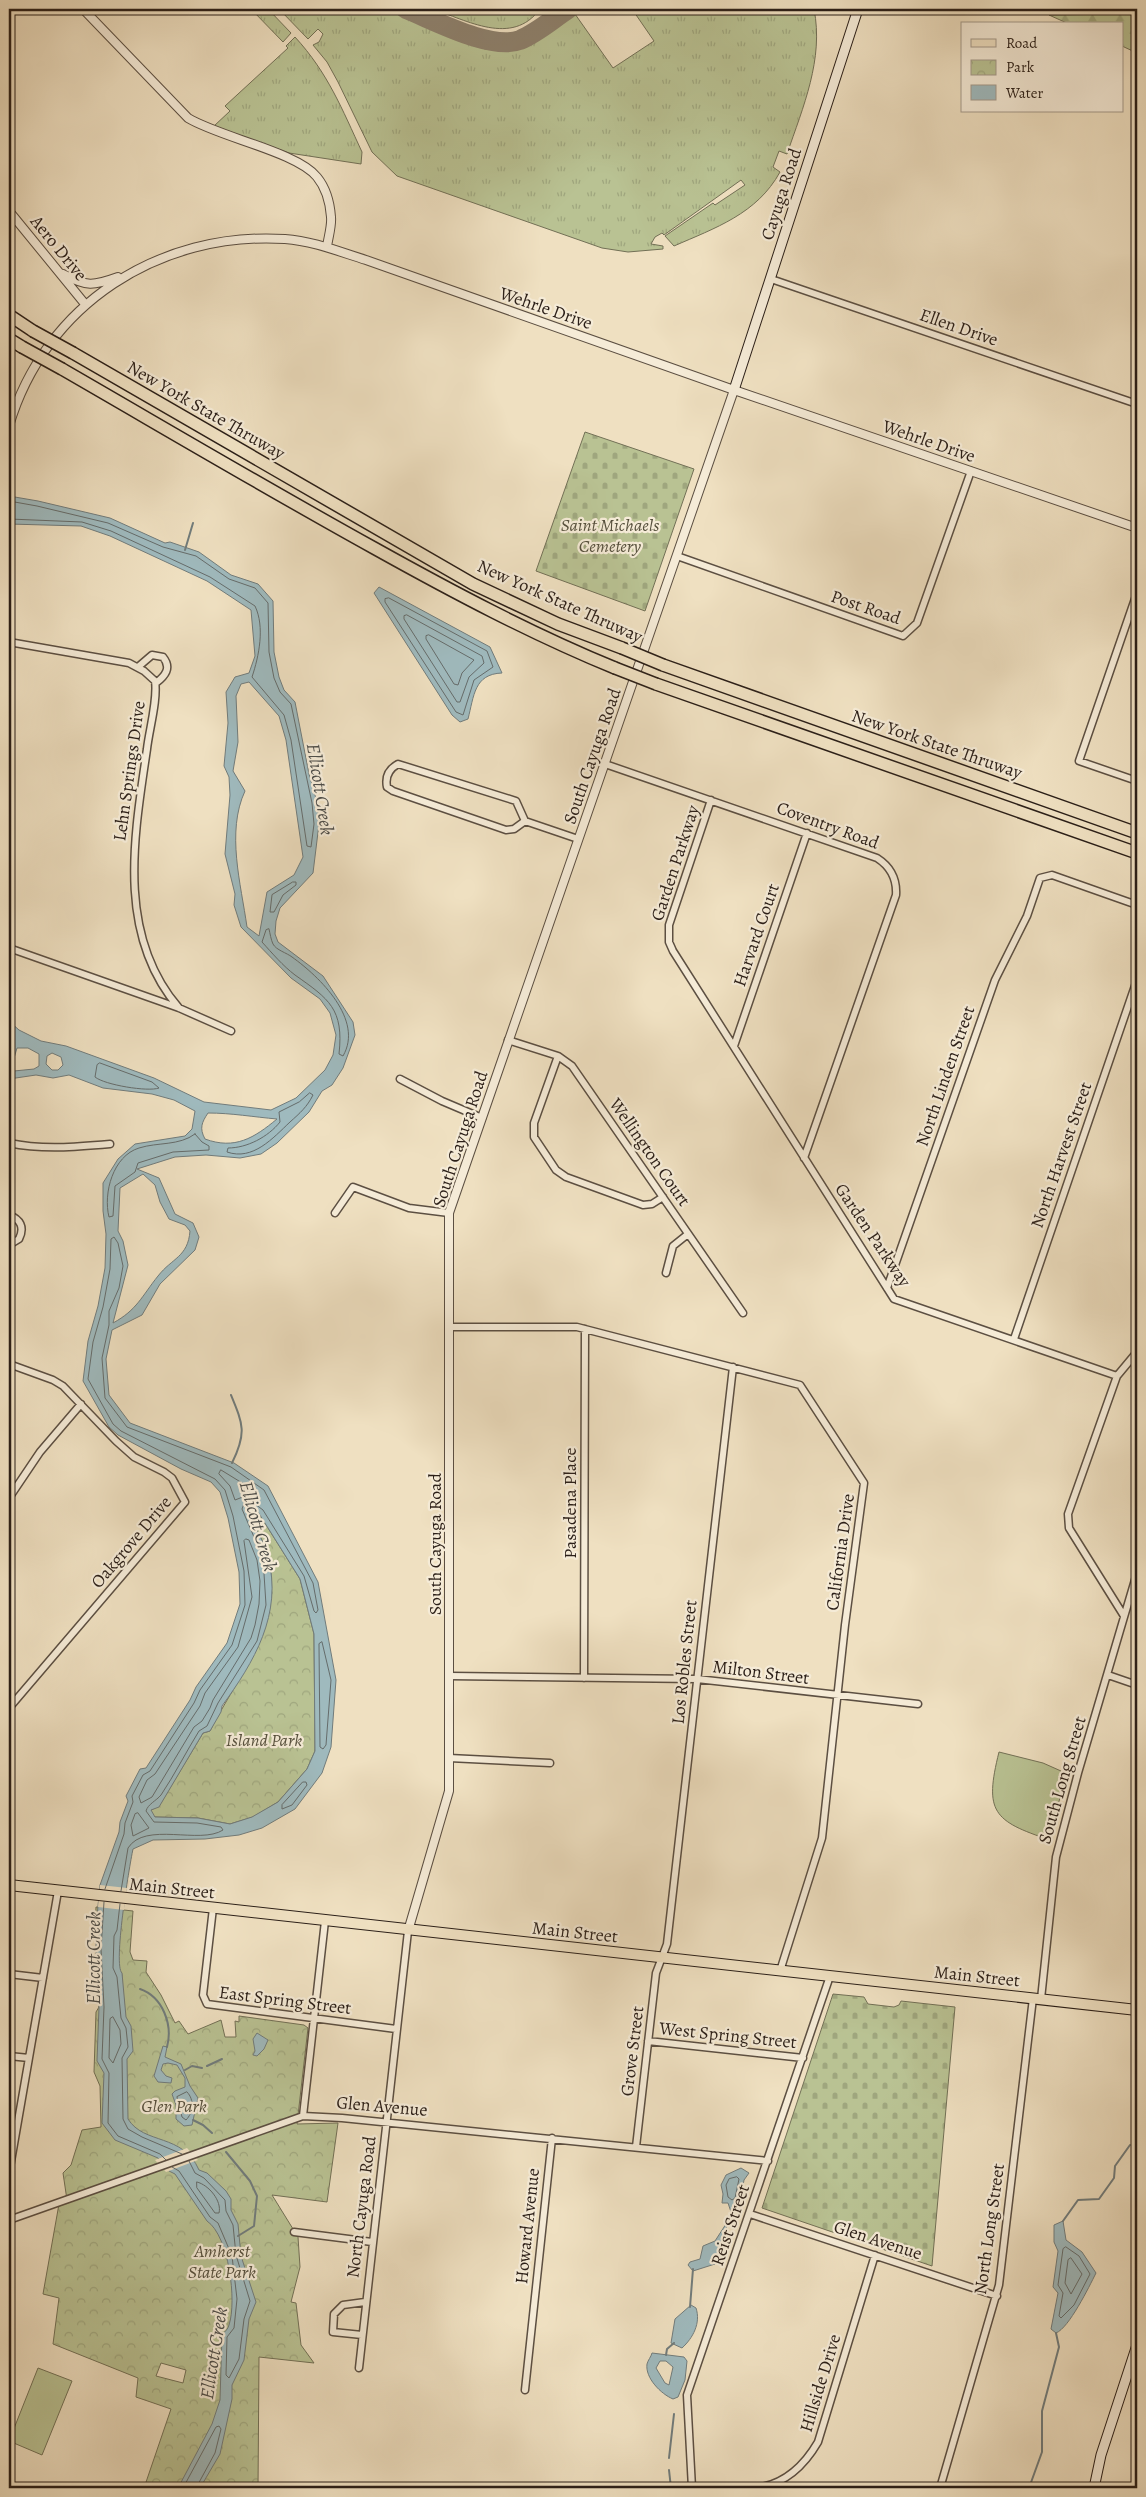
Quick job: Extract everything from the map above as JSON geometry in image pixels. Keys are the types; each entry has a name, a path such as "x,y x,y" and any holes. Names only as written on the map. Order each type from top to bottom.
{"highway":[{"name":"New York State Thruway","path":"9,315 33,331 473,584 558,624 663,664 1137,833"},
{"name":"New York State Thruway","path":"9,339 318,517 495,614 560,645 656,684 1137,853"}],"main road":[{"name":"Cayuga Road","path":"734,390 858,9"},
{"name":"Main Street","path":"9,1885 408,1931 1137,2010"},
{"path":"1094,2488 1100,2455 1137,2345"}],"street":[{"path":"83,9 188,118 205,127 291,159 316,176 328,197 331,219 327,247"},
{"name":"Aero Drive","path":"9,211 86,304"},
{"name":"Wehrle Drive","path":"9,426 14,408 35,364 59,331 86,304 132,273 169,256 213,243 256,238 287,239 327,247 734,390 1137,528"},
{"path":"60,272 78,282 97,285 132,273"},
{"name":"Ellen Drive","path":"771,278 1137,404"},
{"name":"South Cayuga Road","path":"408,1931 449,1791 450,1213 508,1040 734,390"},
{"name":"Post Road","path":"677,556 903,636 917,622 971,471"},
{"path":"1137,594 1079,761 1137,781"},
{"name":"Lehn Springs Drive","path":"9,642 122,661 138,667 153,678 156,683 134,850 133,884 137,917 149,958 161,985 179,1008"},
{"path":"138,667 152,655 163,657 168,664 167,672 156,683"},
{"path":"525,821 514,829 506,830 392,791 388,787 388,775 392,768 398,764 516,801 525,821 578,839"},
{"name":"Coventry Road","path":"605,764 877,858 890,869 896,890 804,1158"},
{"name":"Garden Parkway","path":"711,800 671,917 668,934 673,951 894,1299 1118,1376"},
{"name":"Harvard Court","path":"734,1046 807,833"},
{"name":"North Linden Street","path":"887,1288 995,980 1027,916 1040,878 1052,875 1137,905"},
{"name":"Lehn Springs Drive","path":"9,948 179,1008 231,1031"},
{"name":"North Harvest Street","path":"1014,1339 1137,980"},
{"name":"Wellington Court","path":"508,1040 558,1056 572,1066 743,1313"},
{"path":"558,1056 534,1123 534,1137 556,1170 566,1177 643,1205 652,1204 663,1197"},
{"path":"400,1079 442,1101 482,1118"},
{"path":"9,1143 27,1147 54,1148 110,1144"},
{"path":"335,1213 353,1187 409,1208 450,1213"},
{"path":"9,1215 19,1221 22,1230 19,1239 9,1245"},
{"path":"666,1273 673,1246 688,1234"},
{"name":"California Drive","path":"451,1327 577,1327 800,1385 864,1483 837,1696 822,1838 780,1971"},
{"name":"Pasadena Place","path":"584,1329 584,1678"},
{"path":"1124,1616 1069,1528 1067,1521 1074,1496 1118,1376 1137,1352"},
{"name":"Oakgrove Drive","path":"9,1364 53,1380 63,1386 134,1457 172,1478 185,1502 9,1708"},
{"name":"Los Robles Street","path":"661,1958 667,1944 733,1367"},
{"path":"9,1498 40,1452 81,1404"},
{"name":"South Long Street","path":"1037,1999 1056,1857 1078,1773 1137,1573"},
{"path":"1108,1675 1137,1685"},
{"name":"Milton Street","path":"450,1676 697,1679 918,1704"},
{"path":"449,1758 550,1763"},
{"path":"9,2173 58,1891"},
{"name":"East Spring Street","path":"213,1908 203,1996 209,2005 396,2029"},
{"path":"303,2116 325,1921"},
{"name":"North Cayuga Road","path":"359,2368 408,1931"},
{"name":"Grove Street","path":"636,2147 656,1973 661,1958"},
{"path":"9,1974 43,1978"},
{"name":"Reist Street","path":"692,2488 687,2395 830,1976"},
{"name":"North Long Street","path":"940,2488 997,2296 1037,1999"},
{"name":"West Spring Street","path":"648,2041 803,2058"},
{"path":"9,2056 29,2058"},
{"name":"Glen Avenue","path":"9,2220 303,2116 318,2115 768,2161"},
{"name":"Howard Avenue","path":"525,2390 552,2138"},
{"name":"Glen Avenue","path":"750,2214 997,2296"},
{"path":"294,2232 372,2242"},
{"name":"Hillside Drive","path":"755,2488 772,2484 788,2477 804,2462 818,2442 875,2255"},
{"path":"362,2335 332,2332 334,2314 344,2304 365,2302"}],"green space":[{"path":"251,9 268,9 291,33 283,42"},
{"path":"279,9 384,9 485,49 507,51 530,45 575,14 613,68 654,41 632,9 814,9 816,46 814,64 805,101 787,154 779,151 773,167 780,172 771,186 747,209 705,233 674,246 665,236 713,203 715,205 745,185 741,180 664,235 662,233 655,237 651,244 663,246 663,249 628,252 602,248 397,176 372,152 327,62 313,45 319,42 323,34 318,29 308,39"},
{"path":"432,9 540,9 529,20 516,27 503,29 474,24"},
{"path":"1120,9 1137,9 1137,53 1124,47 1124,22 1065,22 1049,15 1119,14"},
{"path":"295,37 317,64 333,92 362,152 361,164 289,153 214,126 230,111 225,106 288,48 286,46"},
{"name":"Saint Michaels Cemetery","path":"585,432 694,469 645,611 536,571"},
{"name":"Island Park","path":"249,1505 258,1512 300,1579 314,1634 315,1751 307,1769 278,1802 253,1817 230,1824 198,1818 155,1817 150,1812 151,1810 159,1806 203,1733 210,1731 245,1669 265,1627 270,1605 272,1581 266,1550 246,1507"},
{"path":"999,1752 1043,1763 1061,1771 1064,1780 1050,1840 1016,1827 1005,1820 998,1811 994,1801 993,1788"},
{"name":"Glen Park","path":"96,1907 133,1911 130,1952 133,1960 147,1961 146,1972 161,1995 175,2023 179,2021 188,2034 221,2020 225,2037 236,2037 235,2021 239,2022 239,2016 304,2025 308,2028 297,2124 338,2123 327,2202 272,2195 298,2237 300,2267 291,2302 296,2303 301,2345 314,2363 259,2357 258,2488 144,2488 171,2409 136,2397 138,2378 53,2344 59,2298 43,2294 59,2204 67,2200 63,2173 71,2165 82,2130 101,2127 100,2086 94,2072 96,2012 99,2007 96,1969 98,1928 95,1927","holes":["161,2363 186,2370 183,2383 156,2376"]},
{"path":"833,1994 864,1997 868,2004 894,2007 899,2005 901,2001 955,2007 932,2266 762,2208"},
{"path":"38,2368 72,2381 42,2455 9,2441"}],"water":[{"path":"9,496 110,518 165,543 170,542 199,552 231,575 258,584 273,601 274,652 279,677 284,690 295,702 309,774 317,802 319,824 313,873 280,908 275,934 278,942 323,976 353,1022 355,1035 343,1068 332,1085 322,1091 309,1112 277,1143 261,1154 240,1158 206,1155 175,1157 137,1169 159,1178 175,1214 193,1223 199,1237 195,1250 160,1284 142,1315 112,1330 106,1359 109,1395 130,1423 234,1463 268,1486 318,1582 336,1680 331,1747 322,1773 295,1809 262,1828 239,1835 205,1839 153,1840 133,1849 128,1875 119,1953 126,2017 131,2026 133,2051 127,2059 128,2119 144,2133 174,2144 183,2150 192,2158 199,2170 207,2173 226,2191 231,2199 231,2210 238,2224 241,2256 256,2302 249,2319 244,2360 232,2385 232,2399 220,2454 200,2488 178,2488 212,2424 220,2400 222,2334 229,2325 232,2301 229,2270 226,2254 215,2229 207,2221 175,2174 169,2171 158,2158 115,2140 102,2123 104,2073 97,2061 99,2007 96,1969 96,1927 100,1885 119,1832 120,1822 128,1801 126,1796 140,1769 146,1768 190,1700 196,1687 227,1643 240,1604 239,1572 228,1518 220,1492 211,1482 181,1469 118,1435 109,1427 83,1381 88,1341 98,1306 105,1268 106,1234 103,1211 103,1183 118,1159 135,1144 185,1136 192,1129 195,1111 174,1100 152,1094 103,1088 69,1075 53,1078 36,1075 9,1079 9,1054 12,1050 9,1039 9,1021 19,1030 41,1041 66,1046 154,1078 204,1102 271,1110 296,1098 325,1070 333,1055 336,1035 330,1013 320,999 291,978 241,927 234,905 235,894 225,854 230,795 229,777 224,766 228,723 226,692 235,677 249,673 255,656 251,610 207,581 110,536 81,526 9,524","holes":["249,682 279,716 286,740 303,857 294,875 267,892 259,936 247,927 237,858 236,824 239,807 245,791 233,771 238,742 236,696 241,684","17,1048 28,1048 39,1054 39,1066 34,1069 14,1071 12,1065","52,1053 61,1057 63,1065 58,1070 52,1070 46,1064 47,1056","208,1113 277,1119 252,1137 235,1143 216,1142 205,1139 202,1128","143,1174 155,1185 160,1202 169,1219 185,1225 190,1231 189,1240 183,1252 163,1270 134,1308 113,1323 128,1265 123,1241 118,1231 120,1188","249,1505 258,1512 300,1579 314,1634 315,1751 307,1769 278,1802 252,1817 230,1824 198,1818 155,1817 151,1810 159,1807 203,1733 210,1731 221,1712 222,1706 255,1655 263,1636 272,1598 272,1578 264,1544 246,1507"]},
{"path":"379,587 490,647 502,673 486,677 481,682 474,695 468,719 460,722 452,715 374,593"},
{"path":"257,2033 268,2040 264,2049 257,2056 253,2055 255,2051 253,2039"},
{"path":"163,2046 167,2047 165,2057 181,2064 190,2086 198,2098 192,2125 184,2126 176,2119 176,2105 172,2094 185,2087 185,2078 177,2065 163,2064 161,2070 166,2076 172,2078 171,2083 158,2082 154,2076"},
{"path":"741,2168 749,2173 744,2180 739,2208 731,2212 728,2203 722,2203 721,2185 726,2175"},
{"path":"1063,2221 1066,2240 1082,2252 1096,2273 1073,2316 1056,2333 1051,2329 1058,2293 1053,2287 1058,2251 1054,2242 1054,2225"},
{"path":"726,2224 727,2227 718,2261 715,2264 693,2271 688,2265 690,2262 700,2259 703,2246 715,2241"},
{"path":"691,2305 696,2308 697,2325 690,2340 682,2348 671,2343 675,2319"},
{"path":"652,2353 684,2357 687,2361 685,2380 678,2397 673,2399 668,2397 651,2380 647,2364","holes":["660,2361 666,2361 673,2367 669,2385 665,2383 656,2368"]}],"pier":[{"path":"100,1885 127,1888 124,1910 98,1907"},
{"path":"187,2148 198,2160 166,2172 155,2160"}],"waterway":[{"path":"185,550 193,523"},
{"path":"231,1395 241,1421 242,1429 240,1444 232,1463"},
{"path":"140,1989 155,1998 164,2013 169,2030 167,2047"},
{"path":"207,2066 222,2059"},
{"path":"185,2070 192,2066 202,2068"},
{"path":"193,2120 203,2125 212,2133"},
{"path":"1063,2221 1078,2200 1099,2199 1114,2178 1115,2166 1130,2145"},
{"path":"226,2152 250,2181 257,2196 254,2226 238,2236"},
{"path":"726,2225 732,2210"},
{"path":"690,2307 693,2269"},
{"path":"1029,2488 1042,2452 1042,2411 1059,2347 1056,2333"},
{"path":"666,2355 667,2349 674,2343"},
{"path":"669,2458 674,2414"},
{"path":"669,2470 671,2488"}],"taxiway":[{"path":"406,9 463,33 479,38 508,42 520,40 539,30 568,9"}],"water label":[{"name":"Ellicott Creek","path":"321,789"},
{"name":"Ellicott Creek","path":"259,1526"},
{"name":"Ellicott Creek","path":"93,1958"},
{"name":"Ellicott Creek","path":"213,2353"}],"park label":[{"name":"Amherst State Park","path":"222,2261"}]}
